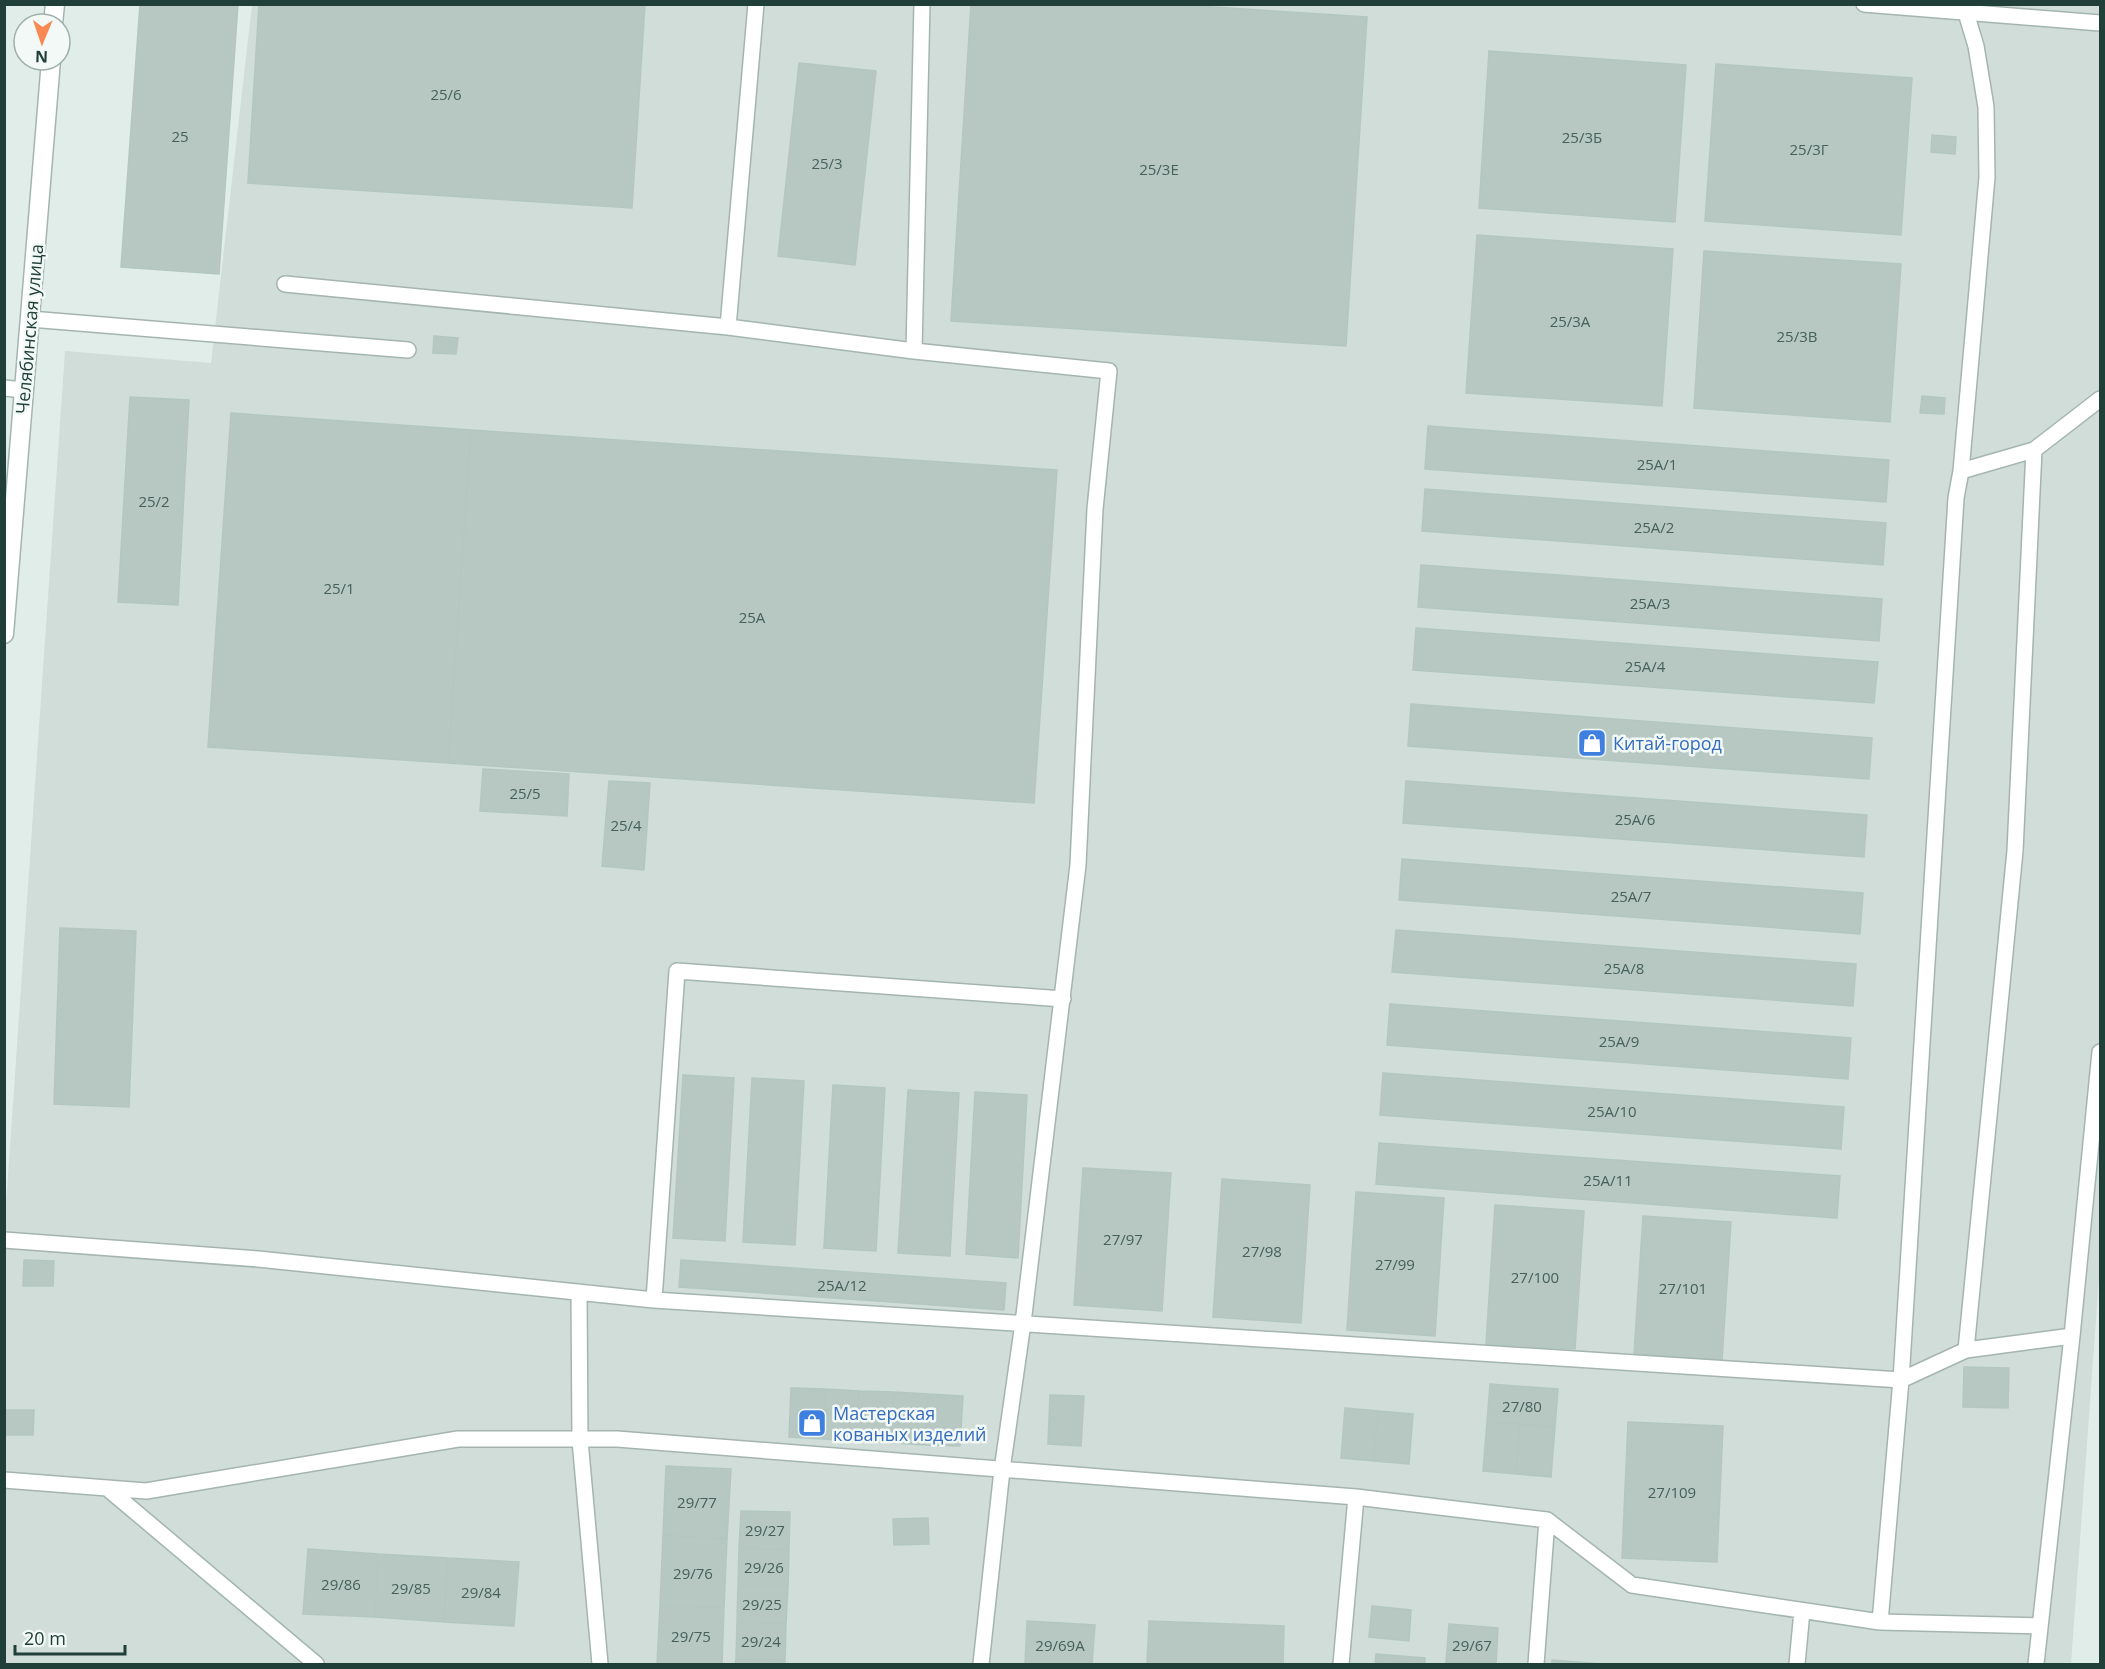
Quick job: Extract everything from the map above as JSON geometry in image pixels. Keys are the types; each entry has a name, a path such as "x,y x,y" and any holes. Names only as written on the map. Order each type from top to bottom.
{"street":[{"name":"Челябинская улица","path":"4,634 50,72"}],"lane":[{"path":"728,327 756,4"},
{"path":"914,351 922,4"},
{"path":"1864,4 2100,24"},
{"path":"1880,1622 1901,1380 1956,498 1961,471 1987,177 1986,107 1976,46 1966,13"},
{"path":"285,284 728,327 914,351 1110,371 1095,509 1078,865 1023,1323 1002,1470 981,1665"},
{"path":"30,319 408,350"},
{"path":"4,388 24,390"},
{"path":"1961,471 2034,450 2100,399"},
{"path":"1966,1350 2015,851 2034,450"},
{"path":"654,1300 676,971 1063,999"},
{"path":"2036,1665 2100,1052"},
{"path":"4,1240 258,1259 654,1300 1901,1380 1966,1350 2072,1336"},
{"path":"579,1292 580,1440 600,1665"},
{"path":"4,1480 146,1491 458,1439 616,1439 1356,1497 1547,1520 1632,1585 1880,1622 2040,1626"},
{"path":"106,1488 316,1665"},
{"path":"1341,1665 1356,1497"},
{"path":"1536,1665 1547,1520"},
{"path":"1797,1665 1802,1611"}],"shaded area":[{"path":"252,5 2100,5 2100,1265 2071,1664 5,1664 5,1219 65,351 211,363"}],"building":[{"path":"140,4 238,4 219,274 121,267"},
{"path":"259,4 645,4 632,208 248,183"},
{"path":"971,4 1166,4 1367,17 1346,346 951,321"},
{"path":"1489,51 1686,65 1675,222 1479,208"},
{"path":"799,63 876,71 855,265 778,256"},
{"path":"1716,64 1912,78 1901,235 1705,221"},
{"path":"1932,135 1956,137 1955,154 1931,152"},
{"path":"1477,235 1673,249 1662,406 1466,393"},
{"path":"1704,251 1901,264 1890,422 1694,408"},
{"path":"434,336 458,338 456,354 433,353"},
{"path":"1922,396 1945,398 1944,414 1920,413"},
{"path":"130,397 189,400 178,605 118,602"},
{"path":"231,413 471,430 448,763 208,747"},
{"path":"1428,426 1889,460 1886,502 1425,469"},
{"path":"471,430 1057,470 1034,803 448,763"},
{"path":"1425,489 1886,523 1883,565 1422,531"},
{"path":"1421,565 1882,599 1879,641 1418,607"},
{"path":"1416,628 1878,662 1874,703 1413,670"},
{"path":"1411,704 1872,738 1869,779 1408,746"},
{"path":"483,769 569,774 567,816 480,811"},
{"path":"609,781 650,783 644,870 602,866"},
{"path":"1406,781 1867,815 1864,857 1403,823"},
{"path":"1402,859 1863,893 1860,934 1399,900"},
{"path":"60,928 136,931 129,1107 54,1104"},
{"path":"1396,930 1856,964 1853,1006 1392,972"},
{"path":"1390,1004 1851,1038 1848,1079 1387,1045"},
{"path":"1383,1073 1844,1107 1841,1149 1380,1115"},
{"path":"683,1075 734,1078 725,1241 673,1238"},
{"path":"752,1078 804,1081 795,1245 743,1242"},
{"path":"833,1085 885,1088 876,1251 824,1248"},
{"path":"908,1090 959,1093 950,1256 898,1253"},
{"path":"975,1092 1027,1095 1018,1258 966,1254"},
{"path":"1379,1143 1840,1176 1837,1218 1376,1184"},
{"path":"1083,1168 1171,1173 1162,1311 1074,1305"},
{"path":"1222,1179 1310,1185 1301,1323 1213,1317"},
{"path":"1356,1192 1444,1198 1435,1336 1347,1330"},
{"path":"1495,1205 1584,1211 1575,1349 1486,1344"},
{"path":"1643,1216 1731,1222 1722,1360 1634,1354"},
{"path":"24,1260 54,1261 53,1286 23,1286"},
{"path":"681,1260 1006,1283 1004,1310 679,1287"},
{"path":"1964,1367 2009,1368 2008,1408 1963,1407"},
{"path":"1490,1384 1558,1389 1555,1427 1487,1422"},
{"path":"791,1388 825,1389 823,1439 789,1437"},
{"path":"825,1389 859,1391 856,1441 823,1439"},
{"path":"859,1391 894,1392 892,1443 856,1441"},
{"path":"894,1392 928,1394 926,1445 892,1443"},
{"path":"928,1394 963,1396 960,1446 926,1445"},
{"path":"1050,1395 1084,1396 1081,1446 1048,1444"},
{"path":"1345,1408 1378,1411 1374,1461 1341,1458"},
{"path":"4,1410 34,1410 33,1435 4,1435"},
{"path":"1378,1411 1413,1414 1409,1464 1374,1461"},
{"path":"1487,1422 1520,1424 1516,1474 1483,1471"},
{"path":"1628,1422 1723,1426 1717,1562 1622,1558"},
{"path":"1520,1424 1555,1427 1551,1477 1516,1474"},
{"path":"666,1466 731,1469 727,1539 663,1535"},
{"path":"741,1511 790,1512 789,1550 739,1548"},
{"path":"928,1518 929,1544 894,1545 893,1519"},
{"path":"663,1535 727,1539 724,1608 660,1606"},
{"path":"739,1548 789,1550 788,1586 738,1585"},
{"path":"308,1549 378,1554 375,1617 303,1614"},
{"path":"378,1554 448,1558 444,1622 375,1617"},
{"path":"448,1558 519,1562 514,1626 444,1622"},
{"path":"738,1585 788,1586 786,1624 737,1622"},
{"path":"660,1606 724,1608 722,1664 657,1664"},
{"path":"1372,1606 1411,1610 1409,1641 1369,1637"},
{"path":"1027,1621 1095,1625 1092,1664 1025,1664"},
{"path":"1149,1621 1284,1626 1283,1664 1147,1664"},
{"path":"737,1622 786,1624 785,1660 736,1659"},
{"path":"1449,1624 1498,1628 1496,1664 1446,1662"},
{"path":"1376,1654 1425,1658 1425,1664 1375,1664"},
{"path":"736,1659 785,1660 785,1664 735,1664"},
{"path":"1552,1660 1602,1664 1552,1664"},
{"path":"1446,1662 1480,1664 1446,1664"}],"place":[{"name":"Китай-город","path":"1592,743"},
{"name":"Мастерская кованых изделий","path":"812,1423"}]}
